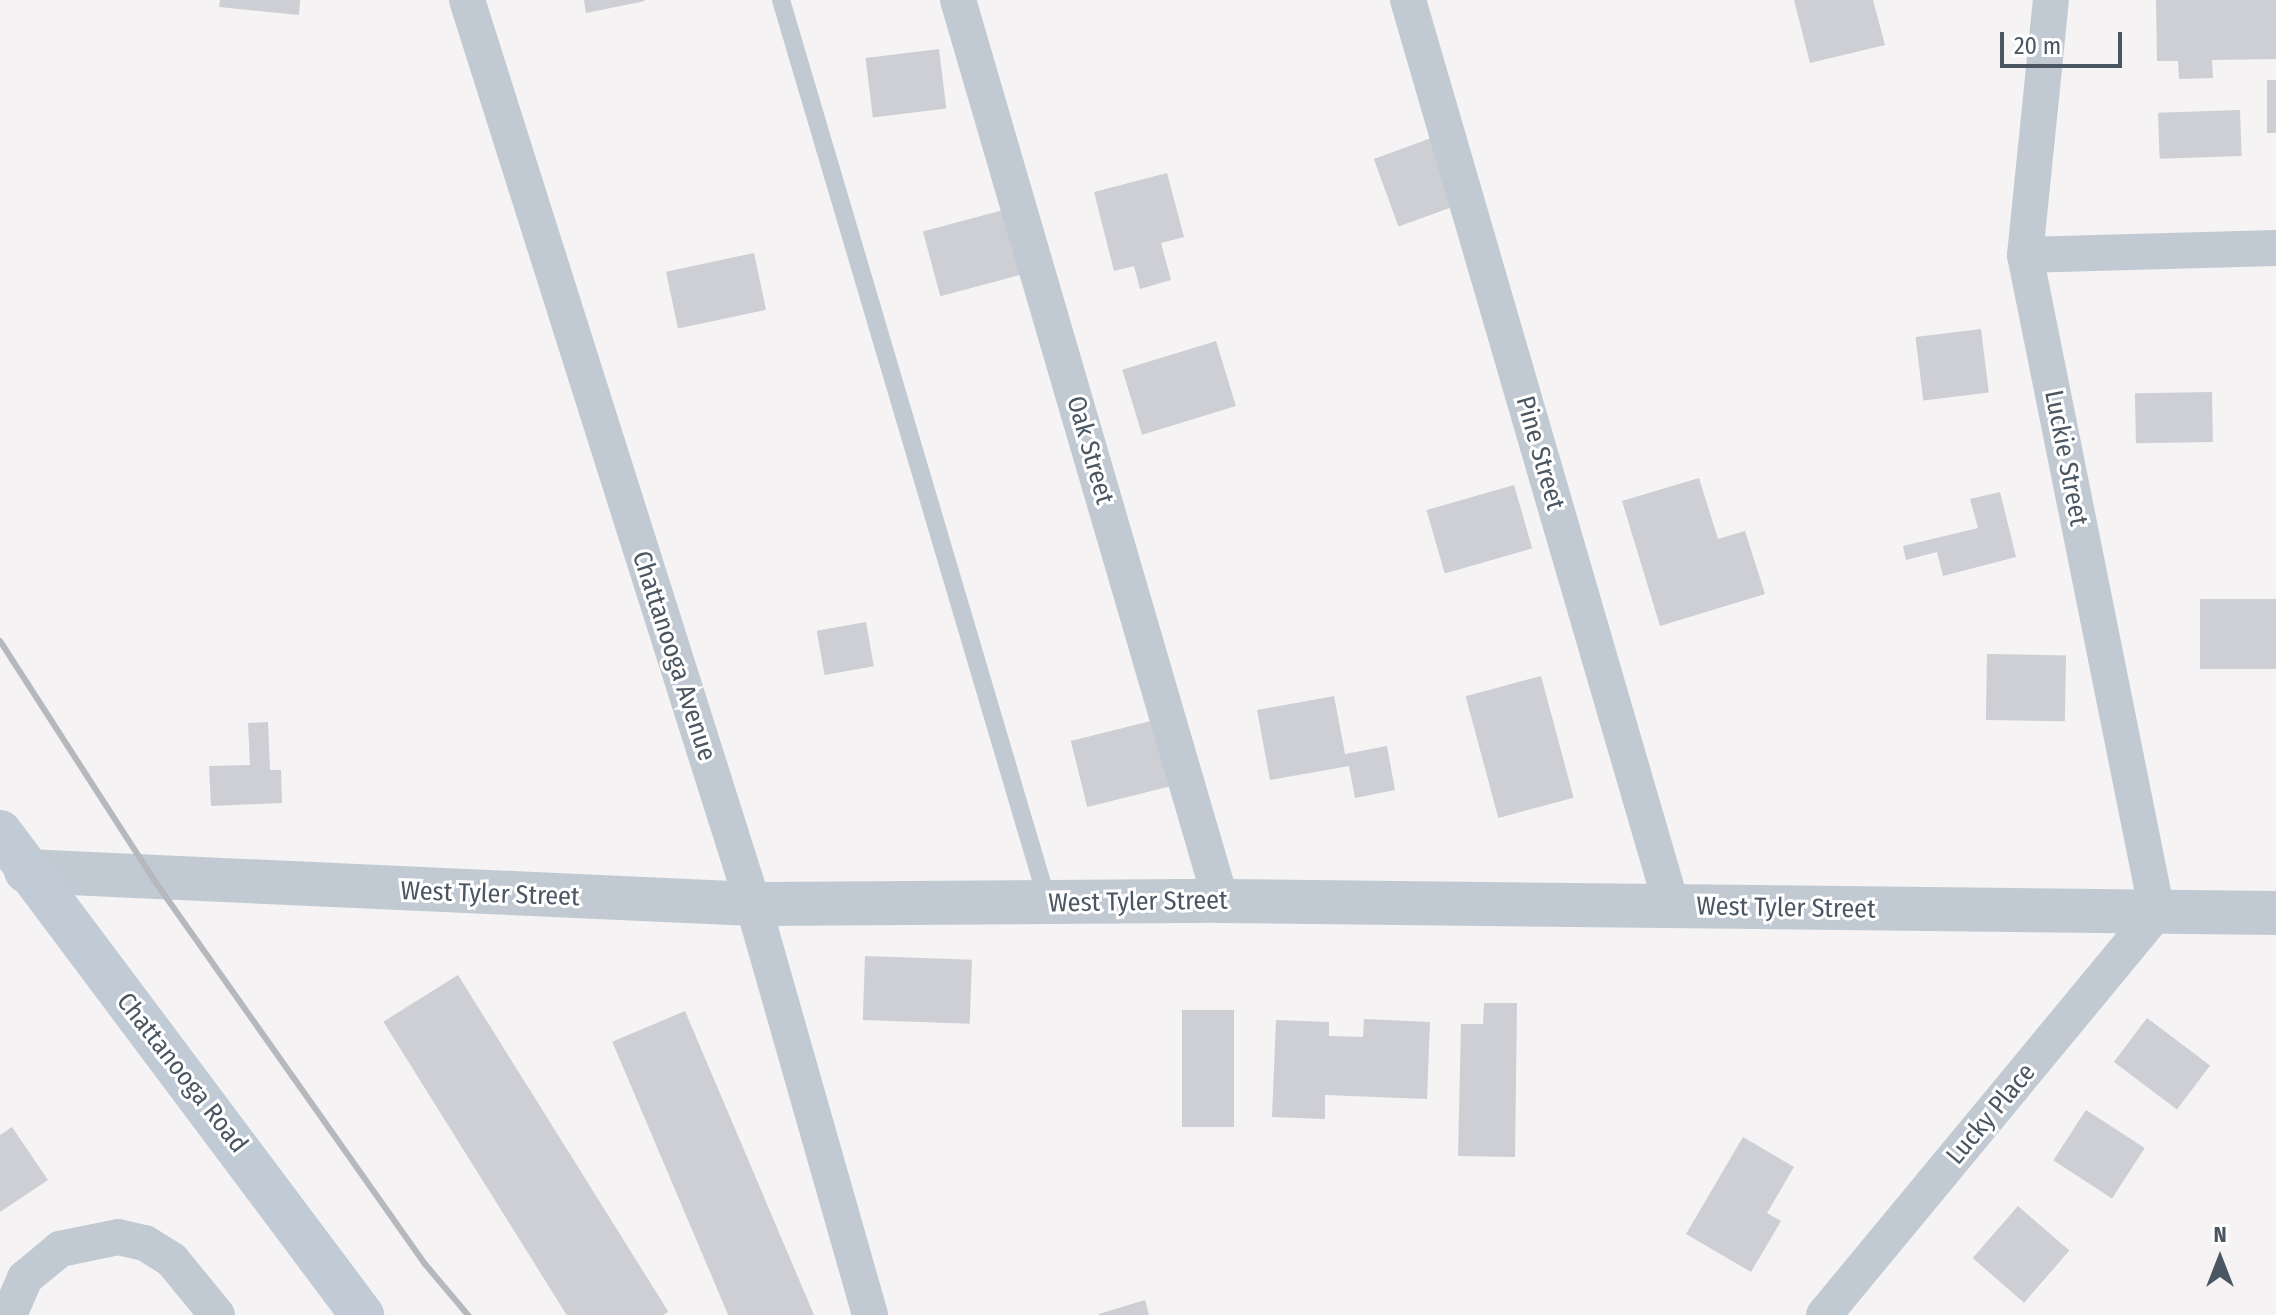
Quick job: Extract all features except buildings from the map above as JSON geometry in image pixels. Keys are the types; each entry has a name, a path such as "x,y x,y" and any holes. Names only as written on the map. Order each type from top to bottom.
{"main road":[{"name":"Chattanooga Road","path":"0,832 13,871 239,1144 362,1315"}],"street":[{"name":"Chattanooga Avenue","path":"467,0 753,904 870,1315"},
{"name":"Oak Street","path":"958,0 1221,901"},
{"name":"Pine Street","path":"1408,0 1672,907"},
{"name":"Luckie Street","path":"2051,0 2025,255 2157,912"},
{"path":"2025,255 2276,248"},
{"name":"West Tyler Street","path":"13,871 753,904 1221,901 2276,913"},
{"name":"Lucky Place","path":"1824,1315 2157,912"},
{"path":"9,1315 25,1278 60,1249 118,1237 145,1243 172,1260 217,1315"}],"lane":[{"path":"781,0 1048,903"}],"railway":[{"path":"0,641 154,880 425,1264 468,1315"}]}
